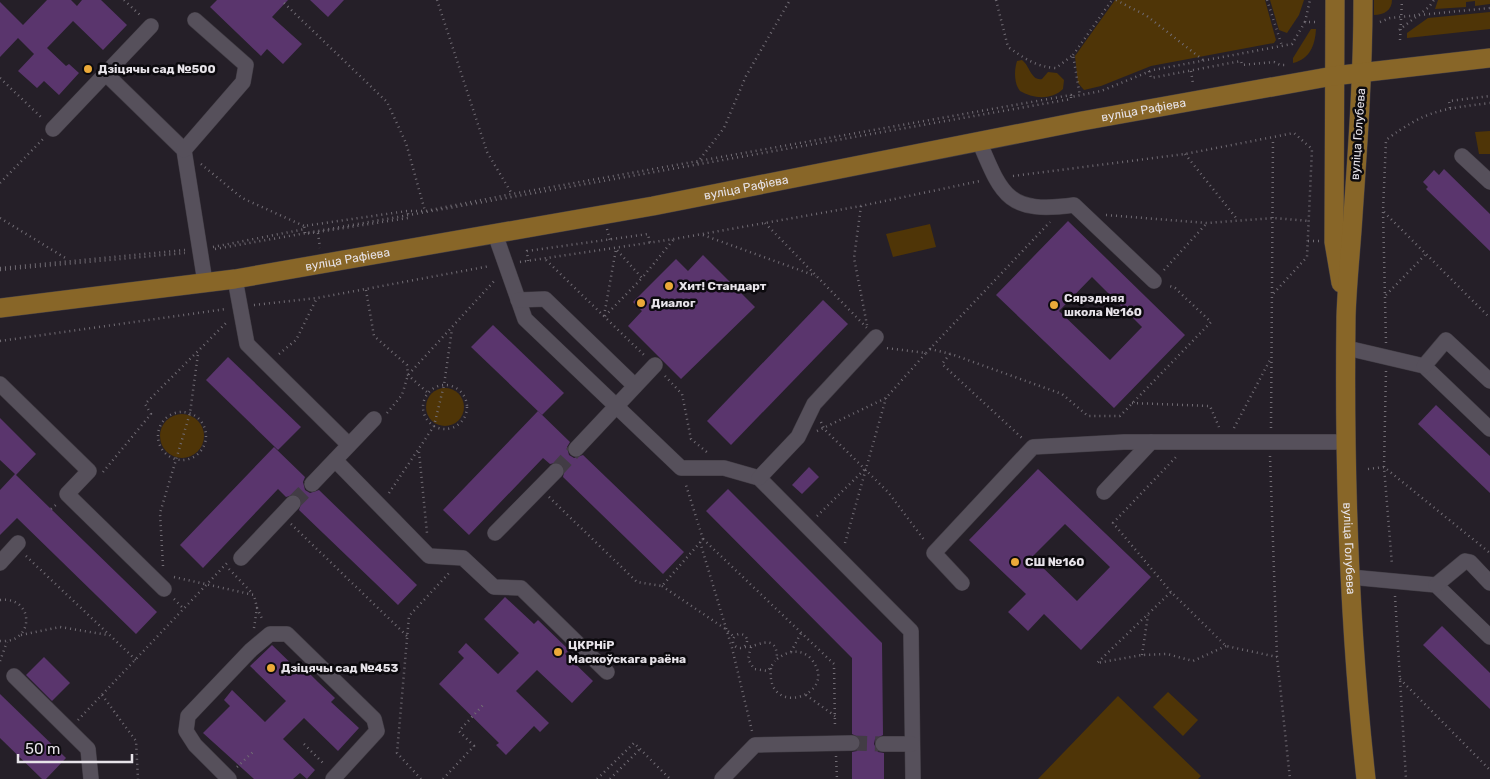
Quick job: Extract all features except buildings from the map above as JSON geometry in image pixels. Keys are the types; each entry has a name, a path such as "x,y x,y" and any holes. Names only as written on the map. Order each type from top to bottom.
{"main road":[{"name":"вуліца Голубева","path":"1335,0 1333,76 1334,242 1346,316"},
{"name":"вуліца Голубева","path":"1363,0 1362,72 1346,316 1346,348 1350,577 1357,696 1366,779"},
{"name":"вуліца Рафіева","path":"0,308 235,279 653,206 979,141 1333,76 1490,58"}],"lane":[{"path":"184,150 243,82 246,65 195,20"},
{"path":"53,129 151,26"},
{"path":"106,74 184,150 205,282"},
{"path":"979,141 994,178 1001,190 1010,199 1024,205 1074,205 1154,281"},
{"path":"1462,156 1490,182"},
{"path":"495,234 525,319 680,468 724,468 759,478 911,631 912,779"},
{"path":"235,279 247,344 349,445"},
{"path":"518,300 545,298 635,386"},
{"path":"759,478 798,436 814,404 872,333"},
{"path":"1424,366 1446,340 1490,382"},
{"path":"1346,348 1424,366 1490,429"},
{"path":"576,449 655,365"},
{"path":"0,384 89,471 67,494 164,581"},
{"path":"312,484 349,445 379,418"},
{"path":"962,583 934,553 1033,447 1225,440 1347,442"},
{"path":"1104,492 1151,442"},
{"path":"335,460 429,556 463,558 494,587 521,588 606,672"},
{"path":"495,533 556,471"},
{"path":"241,558 288,509"},
{"path":"0,563 17,545"},
{"path":"1350,577 1394,583 1436,585 1465,562 1470,562 1490,583"},
{"path":"1436,585 1490,637"},
{"path":"228,778 195,746 186,731 188,716 251,650 270,634 286,634 374,719 377,731 334,778"},
{"path":"14,676 88,749 91,779"},
{"path":"722,779 755,745 852,743"},
{"path":"884,744 912,744"}],"path":[{"path":"124,0 151,26"},
{"path":"437,0 487,152 512,194"},
{"path":"426,212 512,194 697,164 724,128 746,76 790,0"},
{"path":"996,0 1008,47 1032,64 1045,68 1056,68 1073,55 1112,0"},
{"path":"1116,0 1147,16 1204,60"},
{"path":"1267,0 1282,46"},
{"path":"0,269 201,250 304,229 426,212 697,164 1061,96 1080,96 1103,90 1149,71 1292,44 1305,22 1310,0"},
{"path":"1400,40 1402,0"},
{"path":"1399,30 1434,0"},
{"path":"284,4 386,102 406,143 426,212"},
{"path":"1376,22 1400,17 1490,8"},
{"path":"1305,22 1317,22"},
{"path":"1073,55 1080,96"},
{"path":"1149,71 1151,78 1241,61 1242,65 1274,62 1280,66 1287,65"},
{"path":"0,78 53,129 0,183"},
{"path":"1450,108 1449,101 1490,96"},
{"path":"1406,779 1394,583 1384,467 1386,296 1383,211 1386,140 1418,118 1450,108 1490,104"},
{"path":"0,341 240,306 317,298 528,261 674,240 861,206 994,178 1185,154 1294,133 1312,149 1307,257 1273,294"},
{"path":"1274,138 1270,441 1277,657 1290,779"},
{"path":"184,150 242,198 304,229 305,234 399,220 408,218 408,213"},
{"path":"1185,154 1237,220"},
{"path":"861,206 854,258 872,333"},
{"path":"798,436 824,429 886,398 930,348 1065,206"},
{"path":"1383,211 1490,318"},
{"path":"1082,213 1207,223 1274,218 1309,221"},
{"path":"0,218 69,261"},
{"path":"765,223 888,349 926,353"},
{"path":"930,348 1062,394 1088,416 1120,416 1211,322 1175,288 1154,281 1207,223"},
{"path":"528,261 527,251 648,234 650,243"},
{"path":"702,234 817,276"},
{"path":"616,249 604,316 642,278 674,240"},
{"path":"616,249 642,278"},
{"path":"1386,296 1425,255"},
{"path":"408,376 507,265"},
{"path":"366,290 374,336 407,365 408,376 402,395 379,418"},
{"path":"268,364 296,340 317,298"},
{"path":"100,477 151,414 145,404 198,352 240,306"},
{"path":"380,505 434,426 444,385 452,327"},
{"path":"184,609 164,581 160,513 178,459 190,413 198,352"},
{"path":"951,354 942,364 1012,430 1033,447"},
{"path":"1225,440 1244,412 1272,356"},
{"path":"408,376 428,393"},
{"path":"444,385 457,388 463,394 467,403 467,412 464,420 453,428 446,429 434,426 424,412 423,404 428,393 444,385"},
{"path":"840,561 886,398"},
{"path":"1132,403 1210,406 1225,440"},
{"path":"814,404 824,429 866,468 888,492 934,553"},
{"path":"175,413 190,413 203,424 206,440 203,448 194,456 178,459 166,453 162,447 158,435 160,427 168,417 175,413"},
{"path":"1191,442 1113,523 1171,592 1226,646 1277,657"},
{"path":"419,450 429,556"},
{"path":"1368,469 1384,467 1490,552"},
{"path":"680,468 703,539 834,664 837,779"},
{"path":"806,526 866,468"},
{"path":"541,486 543,491 637,582 662,586 727,630 734,637"},
{"path":"288,509 407,636"},
{"path":"662,586 703,539"},
{"path":"700,542 733,647 755,745"},
{"path":"17,545 136,660"},
{"path":"69,730 229,561 241,558"},
{"path":"421,779 397,753 409,616 463,558"},
{"path":"226,565 254,595 257,608"},
{"path":"164,581 207,585 254,595"},
{"path":"1171,592 1097,663 1142,655 1167,654 1193,660 1226,646"},
{"path":"0,600 8,599 17,602 23,609 26,625 21,635"},
{"path":"1142,655 1149,613"},
{"path":"0,641 8,642 21,635 60,627 108,635"},
{"path":"791,652 802,633"},
{"path":"734,637 739,634 744,635 748,642 745,647"},
{"path":"733,647 734,637"},
{"path":"0,662 8,642"},
{"path":"733,647 741,649 745,647 751,648 761,642 770,643 776,648 778,655 771,668 771,682 781,695 790,699 806,695 812,691 817,681 817,668 809,656 801,652 791,652 775,661"},
{"path":"751,648 748,659 754,669 760,672 771,668"},
{"path":"1400,680 1490,769"},
{"path":"102,695 136,741 138,779"},
{"path":"806,695 835,716"},
{"path":"443,779 474,746 459,731 484,704"},
{"path":"597,779 634,743 670,779"},
{"path":"304,744 334,778"},
{"path":"610,779 640,749"},
{"path":"228,778 255,750"}],"shaded area":[{"path":"1115,0 1265,0 1276,40 1274,43 1151,66 1101,86 1084,90 1078,83 1075,56"},
{"path":"1270,0 1304,0 1299,15 1287,33 1279,30"},
{"path":"1374,0 1392,0 1392,4 1387,11 1374,15"},
{"path":"1438,0 1490,0 1490,4 1475,6 1475,1 1466,2 1466,7 1435,9"},
{"path":"1490,12 1490,29 1407,38 1407,33 1428,18"},
{"path":"1311,29 1316,29 1313,46 1304,58 1293,63 1293,58"},
{"path":"1022,60 1035,78 1042,79 1048,72 1057,73 1064,80 1063,89 1059,93 1048,97 1031,96 1020,91 1015,73 1017,61"},
{"path":"1490,131 1490,154 1479,154 1475,132"},
{"path":"930,224 936,247 893,257 886,234"},
{"path":"445,388 458,394 464,407 458,420 445,426 432,420 426,407 432,394"},
{"path":"178,414 186,414 198,420 204,436 198,452 186,458 178,458 166,452 160,440 160,432 166,420"},
{"path":"1168,692 1198,720 1183,736 1153,707"},
{"path":"1118,696 1201,776 1198,779 1038,779"}],"tunnel":[{"path":"556,471 576,449"},
{"path":"293,503 312,484"},
{"path":"852,743 883,744"}],"place":[{"name":"Дзіцячы сад №500","path":"88,69"},
{"name":"Хит! Стандарт","path":"669,286"},
{"name":"Диалог","path":"641,303"},
{"name":"Сярэдняя школа №160","path":"1054,305"},
{"name":"СШ №160","path":"1015,562"},
{"name":"ЦКРНіР Маскоўскага раёна","path":"558,652"},
{"name":"Дзіцячы сад №453","path":"271,668"}]}
